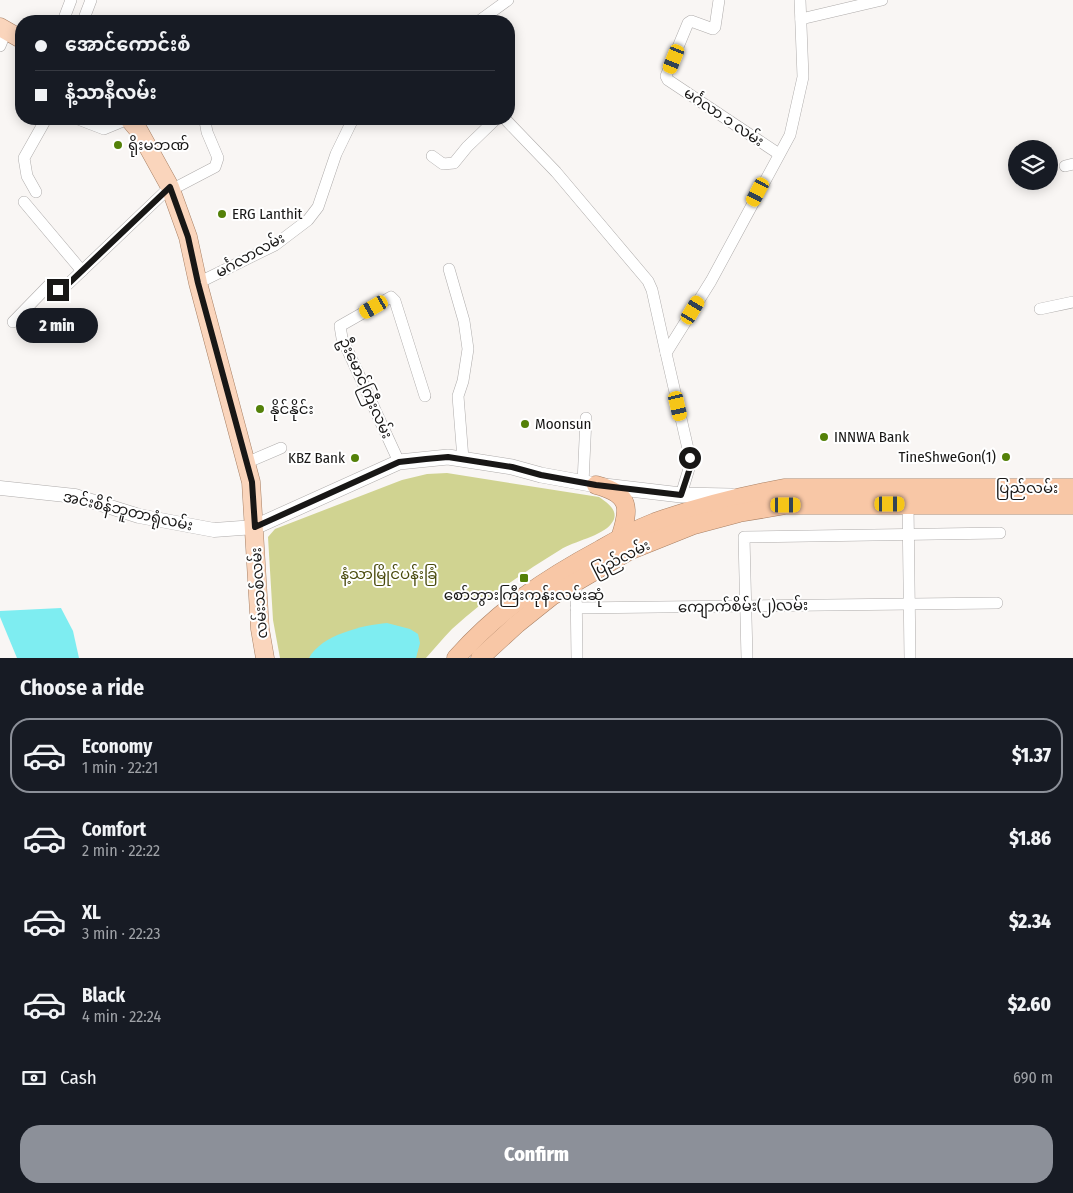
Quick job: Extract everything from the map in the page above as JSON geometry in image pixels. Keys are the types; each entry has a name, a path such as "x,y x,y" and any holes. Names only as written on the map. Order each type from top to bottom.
{"highway":[{"path":"590,484 613,489 622,498 627,512 624,545"},
{"name":"ပြည်လမ်း","path":"480,658 517,624 552,596 576,582 654,522 688,507 784,488 1073,488"},
{"name":"ပြည်လမ်း","path":"688,507 738,513 786,505 1073,505"},
{"name":"ပြည်လမ်း","path":"456,658 507,609 532,589 566,567 624,545"}],"main road":[{"name":"လမ်းသစ်လမ်း","path":"134,125 139,131 171,188 188,237 198,283 252,482 260,629 265,658"},
{"path":"255,527 399,462 448,457 512,467 688,507"},
{"name":"ပြည်လမ်း","path":"742,496 786,505"}],"street":[{"path":"65,15 71,0"},
{"path":"85,15 91,0"},
{"name":"မင်္ဂလာ ၁ လမ်း","path":"719,0 715,27 713,29 691,21 688,23 666,76 668,80 779,154"},
{"path":"666,354 711,281 790,135 803,77 800,0"},
{"path":"801,19 882,0"},
{"path":"487,15 505,1"},
{"path":"36,192 27,176 24,158 43,125"},
{"path":"94,125 104,129 114,125"},
{"path":"13,322 50,284 58,290 66,286 171,188 215,167 218,158 206,125"},
{"name":"မင်္ဂလာလမ်း","path":"198,283 275,244 308,220 318,207 336,154 350,125"},
{"path":"432,156 443,164 454,163 467,147 490,125"},
{"path":"511,125 556,172 648,281 652,290 692,462 688,507"},
{"path":"24,202 82,271"},
{"path":"449,269 464,321 468,349 458,402 463,459"},
{"name":"ဦးမောင်ကြီးလမ်း","path":"399,462 342,338 340,326 391,297 395,301 425,396"},
{"path":"1040,309 1073,302"},
{"path":"586,418 590,484"},
{"path":"246,463 281,448"},
{"name":"အင်းစိန်ဘူတာရုံလမ်း","path":"0,488 75,496 139,516 214,530 255,527"},
{"path":"908,504 910,658"},
{"path":"747,658 744,537 1000,533"},
{"path":"576,582 577,658"},
{"name":"ကျောက်စိမ်း(၂)လမ်း","path":"576,608 997,603"}],"green space":[{"name":"နံ့သာမြိုင်ပန်းခြံ","path":"447,473 599,497 612,508 615,516 614,520 601,532 560,550 504,587 452,629 426,658 280,658 273,620 268,537 275,529 402,480 427,474"}],"water":[{"path":"61,608 73,631 79,658 17,658 0,617 0,611"},
{"path":"387,623 410,629 418,634 420,643 416,658 309,658 323,643 333,637 366,626"}],"place":[{"name":"ရိုးမဘဏ်","path":"118,145"},
{"name":"ERG Lanthit","path":"222,214"},
{"name":"နိုင်နိုင်း","path":"260,409"},
{"name":"Moonsun","path":"525,424"},
{"name":"INNWA Bank","path":"824,437"},
{"name":"TineShweGon(1)","path":"1006,457"},
{"name":"KBZ Bank","path":"355,458"},
{"name":"စော်ဘွားကြီးကုန်းလမ်းဆုံ","path":"524,578"}],"route":[{"path":"58,290 66,286 170,187 188,237 216,354 252,482 255,527 399,462 448,457 512,467 541,475 596,485 681,495 692,462 690,458"}]}
